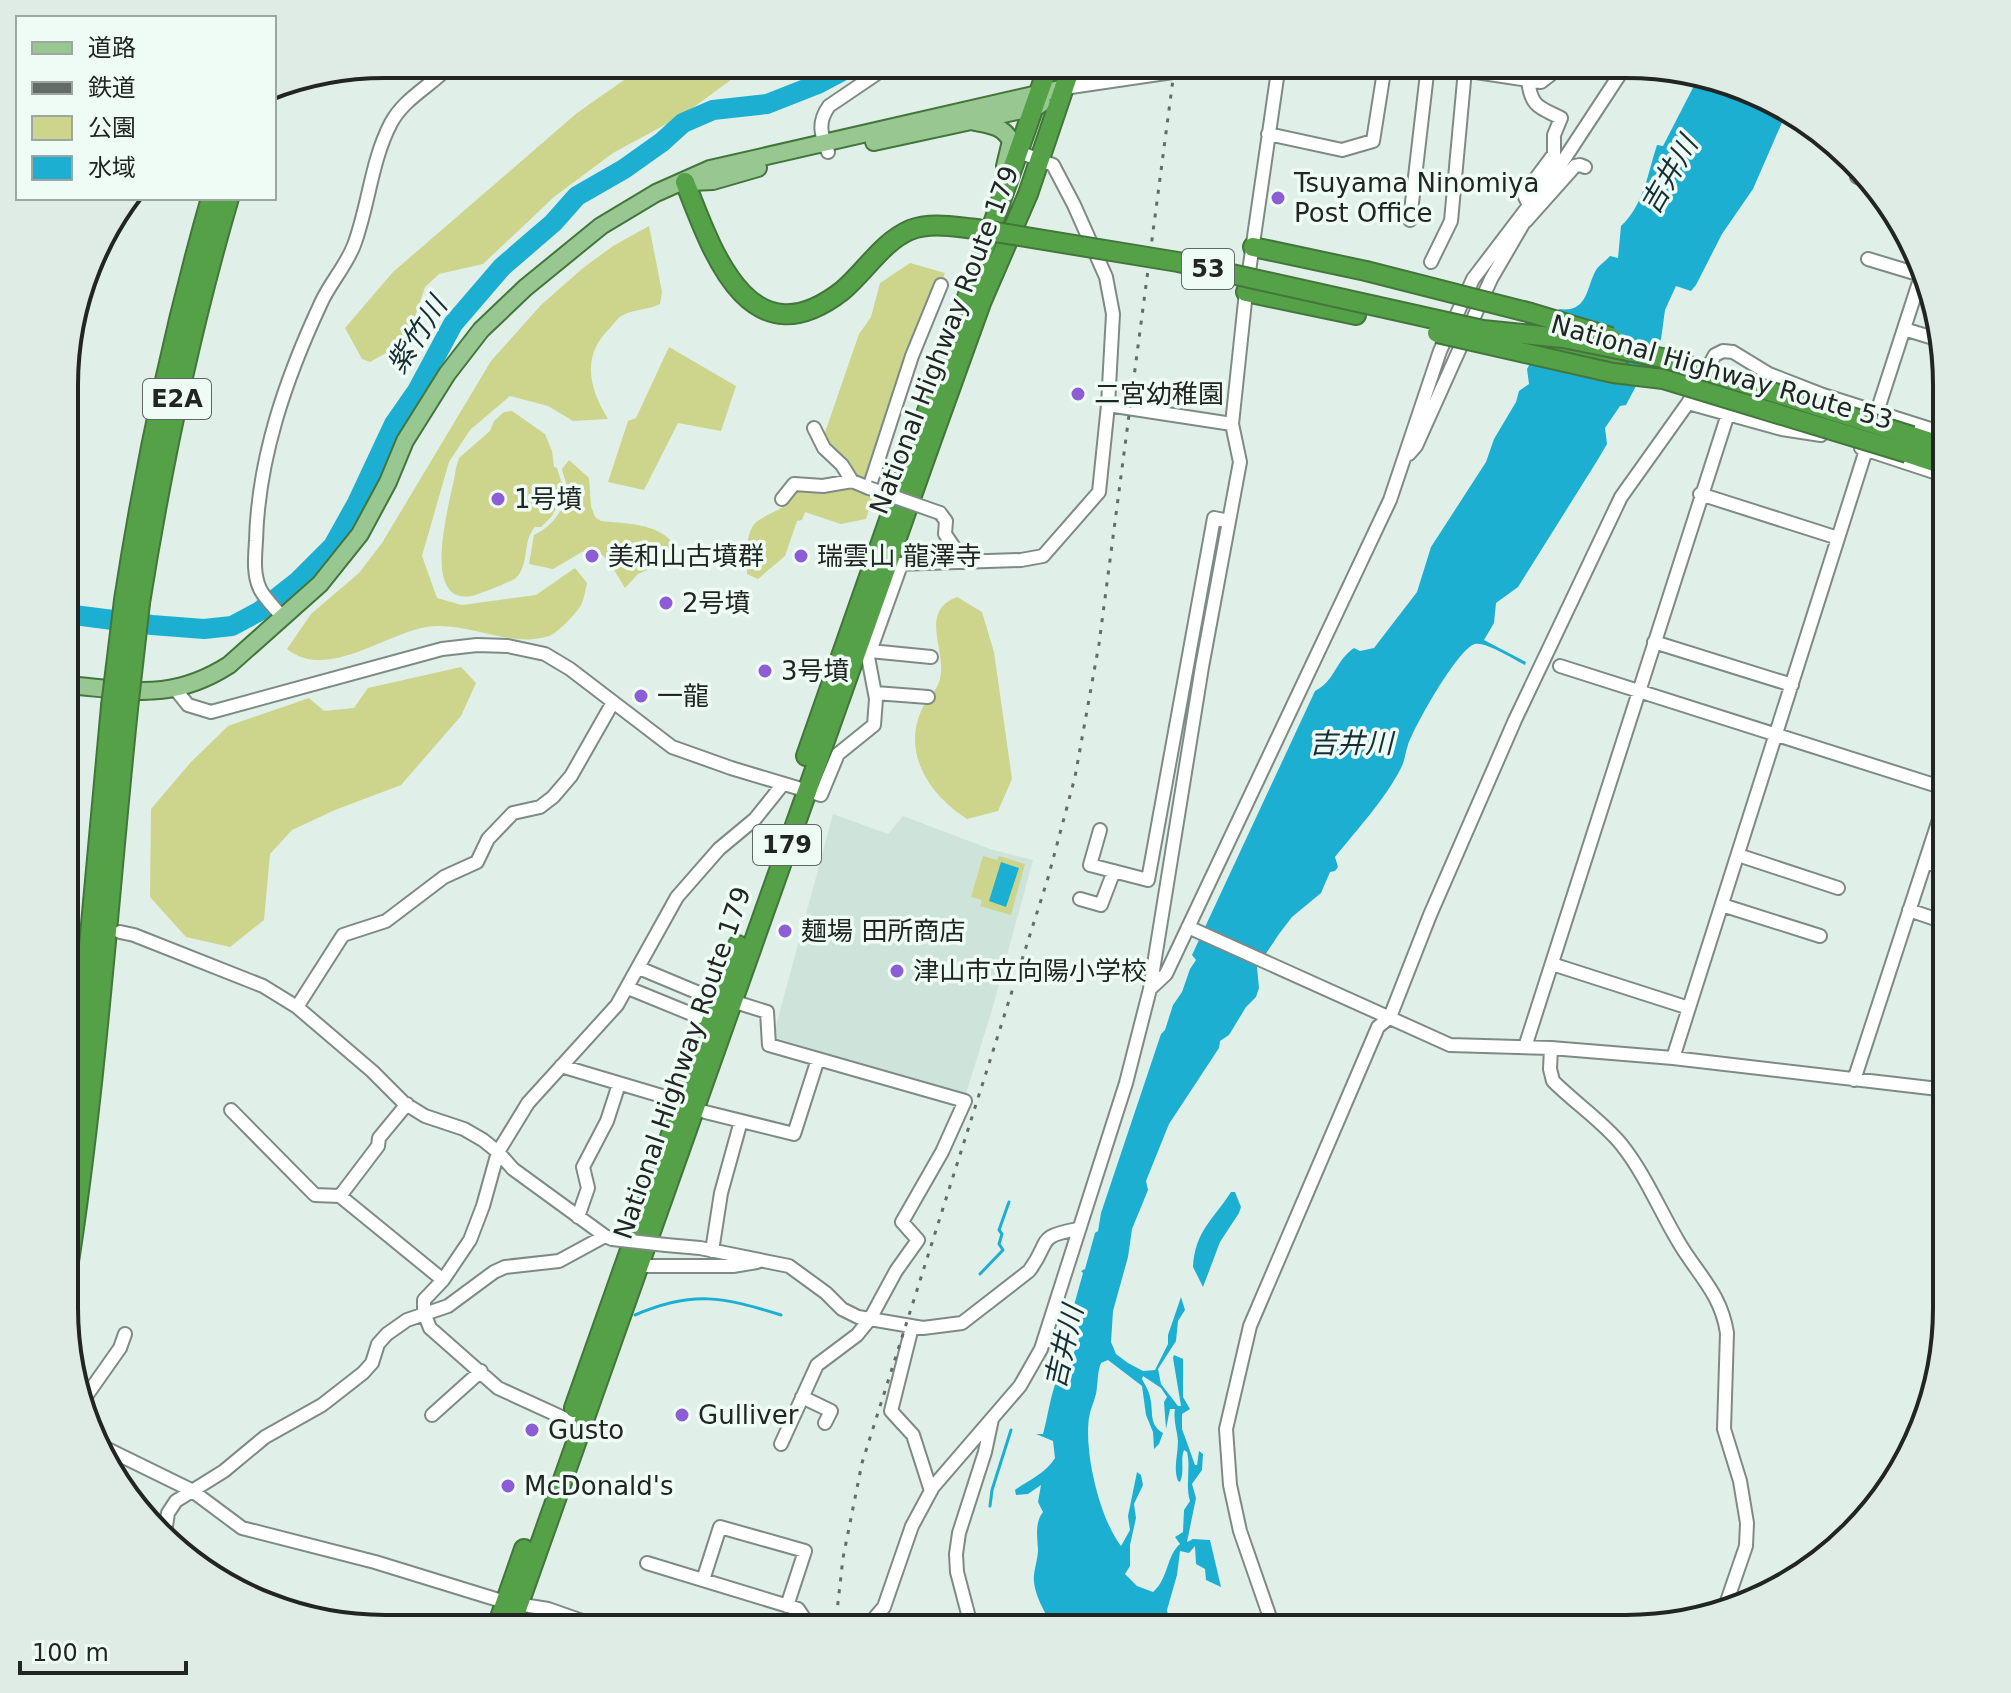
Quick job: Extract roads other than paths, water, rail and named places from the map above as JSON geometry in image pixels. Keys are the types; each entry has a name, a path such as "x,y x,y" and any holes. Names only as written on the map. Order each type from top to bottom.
{"highway":[{"name":"National Highway Route 179","path":"888,563 998,211 1045,78"},
{"name":"National Highway Route 179","path":"505,1615 512,1604 725,1001 795,788 888,563 981,303 1040,159 1067,78"},
{"name":"National Highway Route 53","path":"685,182 710,246 725,274 746,298 776,313 813,310 844,289 878,254 909,231 931,225 977,229 1178,262 1483,330 1909,444 1933,444"},
{"name":"E2A","path":"78,1061 152,430 210,200"},
{"name":"E2A","path":"132,602 174,410 207,273 228,200"},
{"path":"1253,247 1366,271 1600,333 1667,359"},
{"path":"1246,292 1613,373 1663,379"},
{"name":"National Highway Route 53","path":"1483,330 1563,338 1667,359 1909,444 1933,458"},
{"name":"E2A","path":"78,1189 95,1061 120,707"},
{"name":"National Highway Route 179","path":"631,1266 682,1102 725,1001"},
{"name":"National Highway Route 179","path":"511,1615 512,1604"}],"main road":[{"path":"78,686 176,690 212,676 229,665 279,613 320,584 360,534 388,482 405,441 439,386 481,330 525,288 601,226 656,193 710,169 969,121 1038,100 1064,88"},
{"path":"826,147 1038,100"},
{"path":"969,121 1000,128 1011,141 1000,182 998,211"}],"street":[{"path":"279,613 260,590 255,571 258,500 274,423 286,384 322,300 354,246 378,155 392,123 408,100 439,78"},
{"path":"826,147 819,126 823,115 829,106 870,78"},
{"path":"1064,88 1132,78"},
{"path":"877,1615 884,1607 912,1526 931,1491 1020,1386 1041,1349 1126,1083 1150,989 1202,667 1240,462 1232,424 1246,292 1277,78"},
{"path":"1268,134 1342,150 1373,141 1383,78"},
{"path":"1410,220 1427,78"},
{"path":"1431,262 1451,221 1464,78"},
{"path":"1515,78 1541,82 1546,78"},
{"path":"1150,989 1166,974 1375,533 1405,460 1440,351 1473,279 1563,161 1617,78"},
{"path":"1523,224 1529,205 1525,197 1527,190 1554,154 1554,135 1561,118 1536,106 1528,80"},
{"path":"176,690 188,705 211,712 442,649 493,645 527,648 545,654 570,669 672,747 821,795 838,754 874,725 875,693 868,657 888,563 1021,560 1043,556 1099,492 1113,314 1106,277 1053,165 1019,152"},
{"path":"1405,460 1416,446 1491,279 1523,224 1575,166 1585,167"},
{"path":"1868,259 1911,271"},
{"path":"869,488 912,356 941,285"},
{"path":"1877,412 1917,288"},
{"path":"1904,329 1929,337"},
{"path":"1269,1615 1240,1531 1230,1485 1226,1429 1250,1326 1378,1027 1390,1017 1430,915 1515,720 1621,497 1688,403 1715,355 1723,351 1733,352 1769,374 1877,412 1933,439"},
{"path":"1812,432 1823,395"},
{"path":"1688,403 1782,429 1812,432 1933,472"},
{"path":"1108,405 1232,424"},
{"path":"1525,1047 1728,414"},
{"path":"814,428 824,448 842,465 852,481"},
{"path":"1673,1058 1866,450"},
{"path":"782,499 794,484 823,486 852,481 940,513 946,521 945,534 964,562"},
{"path":"1700,494 1838,538"},
{"path":"1100,830 1090,865 1148,880 1214,518 1229,521"},
{"path":"1654,642 1792,685"},
{"path":"870,651 931,657"},
{"path":"1188,664 1202,667"},
{"path":"1560,666 1777,734 1933,787"},
{"path":"875,693 928,697"},
{"path":"297,1007 343,935 386,921 444,877 477,862 488,839 513,813 540,807 553,797 571,776 612,704"},
{"path":"575,1424 498,1388 430,1328 424,1313 424,1300 443,1280 470,1240 498,1152 528,1103 617,1005 677,897 719,849 795,788"},
{"path":"1157,829 1174,833"},
{"path":"1854,1080 1933,837"},
{"path":"1738,855 1838,888"},
{"path":"1925,862 1933,865"},
{"path":"1080,899 1101,905 1114,871"},
{"path":"1722,905 1820,936"},
{"path":"1909,910 1933,918"},
{"path":"1188,927 1450,1045 1551,1048 1673,1058 1933,1088"},
{"path":"120,932 263,986 297,1007 407,1104 425,1116 464,1129 498,1152 513,1169 609,1238 712,1251 789,1266 842,1309 858,1317 934,1329 962,1323 1029,1271 1045,1240 1054,1233 1078,1229"},
{"path":"1552,964 1689,1008"},
{"path":"639,968 725,1001 767,1012 769,1045 965,1101 942,1152 902,1222 918,1240 896,1271 870,1319 857,1335 817,1365 781,1444"},
{"path":"628,988 699,1017"},
{"path":"1551,1048 1553,1081 1621,1144 1679,1243 1716,1296 1725,1319 1724,1429 1740,1481 1747,1523 1746,1546 1728,1597"},
{"path":"705,1112 794,1134 818,1059"},
{"path":"561,1066 682,1102"},
{"path":"578,1217 588,1188 583,1167 607,1121 619,1084"},
{"path":"340,1196 378,1146 379,1138 407,1104"},
{"path":"231,1110 315,1195 340,1196 443,1280"},
{"path":"712,1251 721,1193 741,1121"},
{"path":"166,1523 168,1513 176,1501 224,1471 265,1437 322,1405 363,1373 372,1363 378,1344 407,1320 448,1306 505,1267 559,1261 609,1238"},
{"path":"631,1266 733,1266 764,1261"},
{"path":"912,1327 891,1411 913,1435 931,1491"},
{"path":"89,1391 120,1348 125,1334"},
{"path":"432,1415 481,1371"},
{"path":"802,1397 831,1411 825,1423"},
{"path":"968,1615 957,1572 956,1554 959,1533 985,1452 992,1418"},
{"path":"115,1453 191,1490 242,1528 375,1562 512,1604 548,1609 565,1615"},
{"path":"703,1580 720,1527 805,1551 787,1606"},
{"path":"647,1563 798,1609 802,1615"}],"water":[{"name":"吉井川","path":"1694,86 1743,101 1783,121 1753,189 1722,234 1696,285 1691,291 1676,286 1665,310 1661,339 1626,405 1620,406 1605,428 1607,444 1597,461 1518,587 1496,603 1494,623 1484,640 1526,662 1525,665 1480,644 1467,649 1458,659 1419,722 1395,779 1335,857 1338,867 1330,872 1321,893 1292,917 1257,967 1259,988 1256,997 1229,1035 1220,1041 1219,1048 1169,1124 1146,1181 1148,1190 1132,1229 1128,1257 1113,1311 1111,1342 1116,1354 1128,1363 1143,1371 1155,1370 1168,1344 1181,1297 1185,1310 1178,1321 1176,1341 1158,1369 1161,1384 1181,1406 1173,1358 1174,1355 1183,1359 1183,1397 1190,1409 1182,1414 1182,1429 1195,1465 1199,1451 1203,1454 1202,1470 1192,1484 1196,1498 1187,1542 1193,1539 1210,1540 1221,1587 1206,1580 1205,1569 1196,1564 1195,1546 1189,1553 1180,1551 1168,1615 1046,1615 1034,1582 1038,1525 1043,1512 1038,1502 1041,1485 1028,1494 1016,1495 1015,1490 1042,1472 1055,1458 1053,1441 1036,1434 1043,1434 1056,1382 1079,1339 1078,1323 1071,1316 1081,1271 1085,1269 1098,1231 1101,1213 1161,1034 1196,960 1192,955 1315,691 1327,682 1354,648 1360,651 1374,648 1417,592 1431,547 1486,462 1494,439 1516,402 1519,391 1529,384 1527,369 1559,309 1569,309 1581,303 1597,268 1610,256 1618,258 1621,226 1640,198 1657,145 1663,146","holes":["1108,1360 1142,1386 1146,1415 1153,1432 1154,1449 1163,1433 1153,1422 1143,1376 1161,1388 1167,1397 1164,1402 1166,1429 1170,1409 1175,1409 1178,1441 1176,1471 1180,1482 1184,1450 1187,1452 1190,1501 1184,1510 1183,1532 1175,1537 1180,1544 1153,1592 1137,1586 1125,1574 1130,1566 1130,1545 1136,1518 1134,1504 1143,1485 1141,1475 1137,1472 1128,1516 1130,1530 1121,1546 1106,1520 1095,1485 1088,1432 1101,1363"]},
{"path":"1001,862 1019,868 1006,907 989,901"},
{"path":"1231,1192 1235,1192 1241,1207 1220,1242 1203,1287 1193,1267 1197,1244"}],"waterway":[{"name":"紫竹川","path":"78,616 204,629 232,626 260,611 298,581 333,546 394,424 417,391 453,324 502,267 553,223 577,196 624,169 683,123 713,110 767,104 829,78"},
{"path":"980,1274 1003,1250 999,1244 1002,1234 999,1230 1009,1202"},
{"path":"635,1315 691,1299 725,1300 781,1315"},
{"path":"990,1506 1011,1430"}],"railway":[{"path":"837,1615 843,1558 862,1463 1048,878 1075,777 1099,644 1173,78"}],"place":[{"name":"Tsuyama Ninomiya Post Office","path":"1278,198"},
{"name":"二宮幼稚園","path":"1078,394"},
{"name":"1号墳","path":"498,499"},
{"name":"美和山古墳群","path":"592,556"},
{"name":"瑞雲山 龍澤寺","path":"801,556"},
{"name":"2号墳","path":"666,603"},
{"name":"3号墳","path":"765,671"},
{"name":"一龍","path":"641,696"},
{"name":"麺場 田所商店","path":"785,931"},
{"name":"津山市立向陽小学校","path":"897,971"},
{"name":"Gulliver","path":"682,1415"},
{"name":"Gusto","path":"532,1430"},
{"name":"McDonald's","path":"508,1486"}]}
